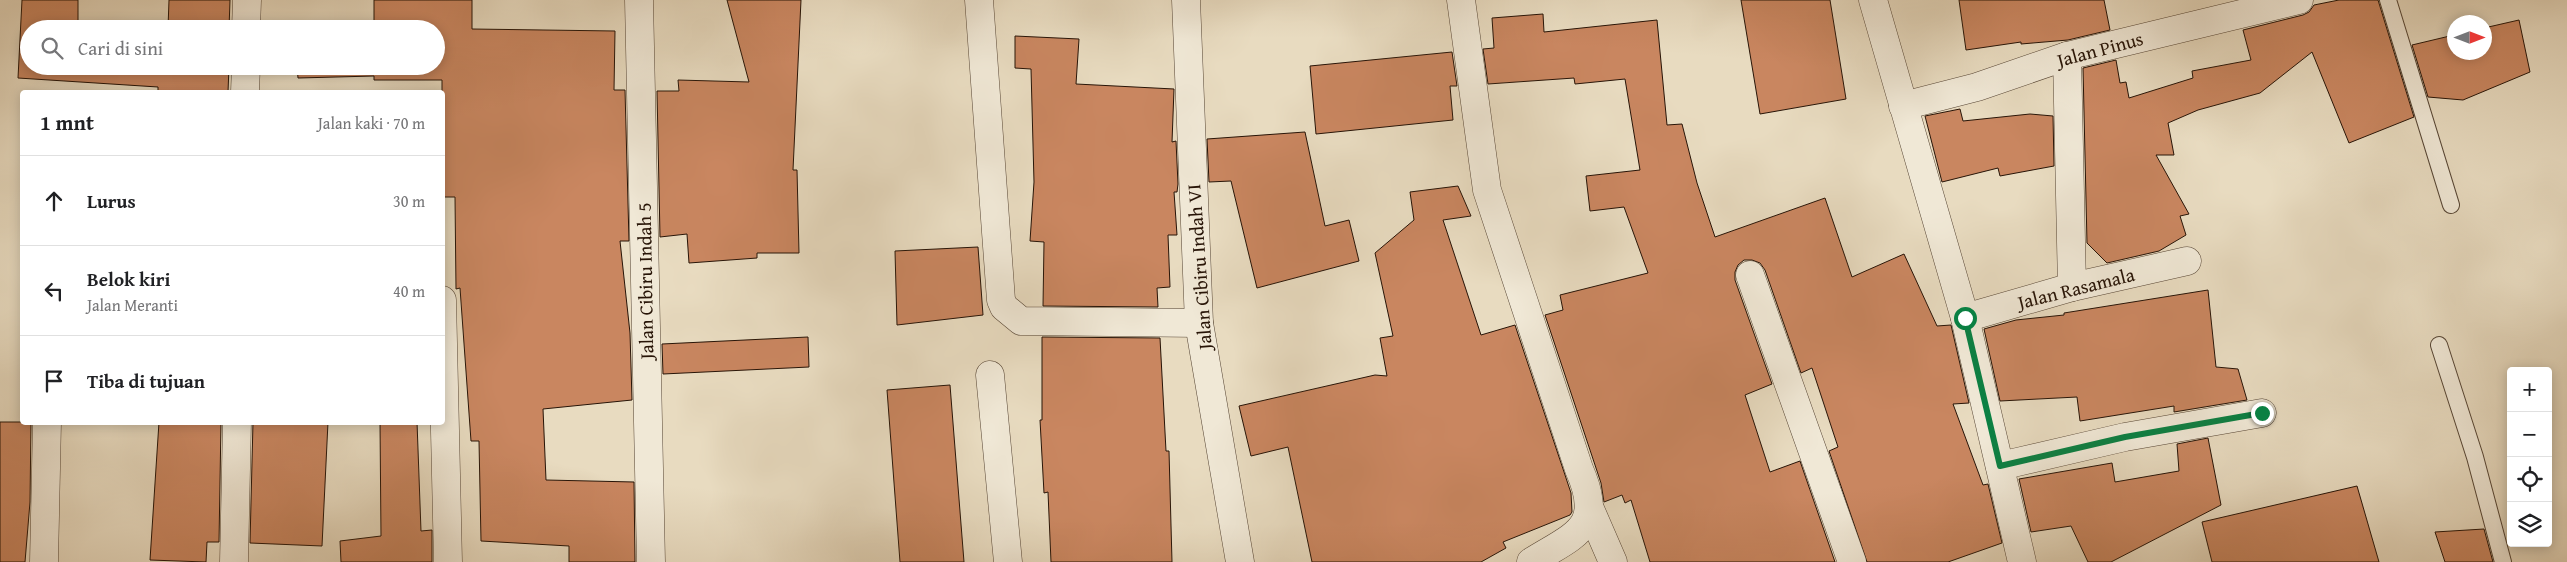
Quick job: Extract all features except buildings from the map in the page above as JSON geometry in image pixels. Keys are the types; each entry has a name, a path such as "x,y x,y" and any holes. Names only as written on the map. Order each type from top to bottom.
{"street":[{"path":"246,20 247,0"},
{"name":"Jalan Cibiru Indah 5","path":"639,0 651,562"},
{"path":"979,0 1000,290 1004,307 1021,321 1199,323"},
{"name":"Jalan Cibiru Indah VI","path":"1186,0 1199,323 1240,562"},
{"path":"1460,0 1487,190 1579,468 1589,491 1590,509 1613,562"},
{"path":"1873,0 1965,318 2022,562"},
{"name":"Jalan Pinus","path":"1903,106 1977,87 2067,56 2299,0"},
{"path":"2067,56 2072,287"},
{"path":"245,90 246,75"},
{"name":"Jalan Rasamala","path":"1965,318 2072,287 2187,261"},
{"path":"1750,275 1852,562"},
{"path":"990,375 1008,562"},
{"path":"2000,466 2125,437 2262,413"},
{"path":"44,562 47,425"},
{"path":"234,562 237,425"},
{"path":"445,425 448,562"},
{"path":"1531,562 1578,533 1586,522 1590,509"}],"lane":[{"path":"2388,0 2452,205"},
{"path":"2440,345 2476,457 2503,562"}],"route":[{"path":"1965,318 2000,466 2125,437 2262,413"}]}
